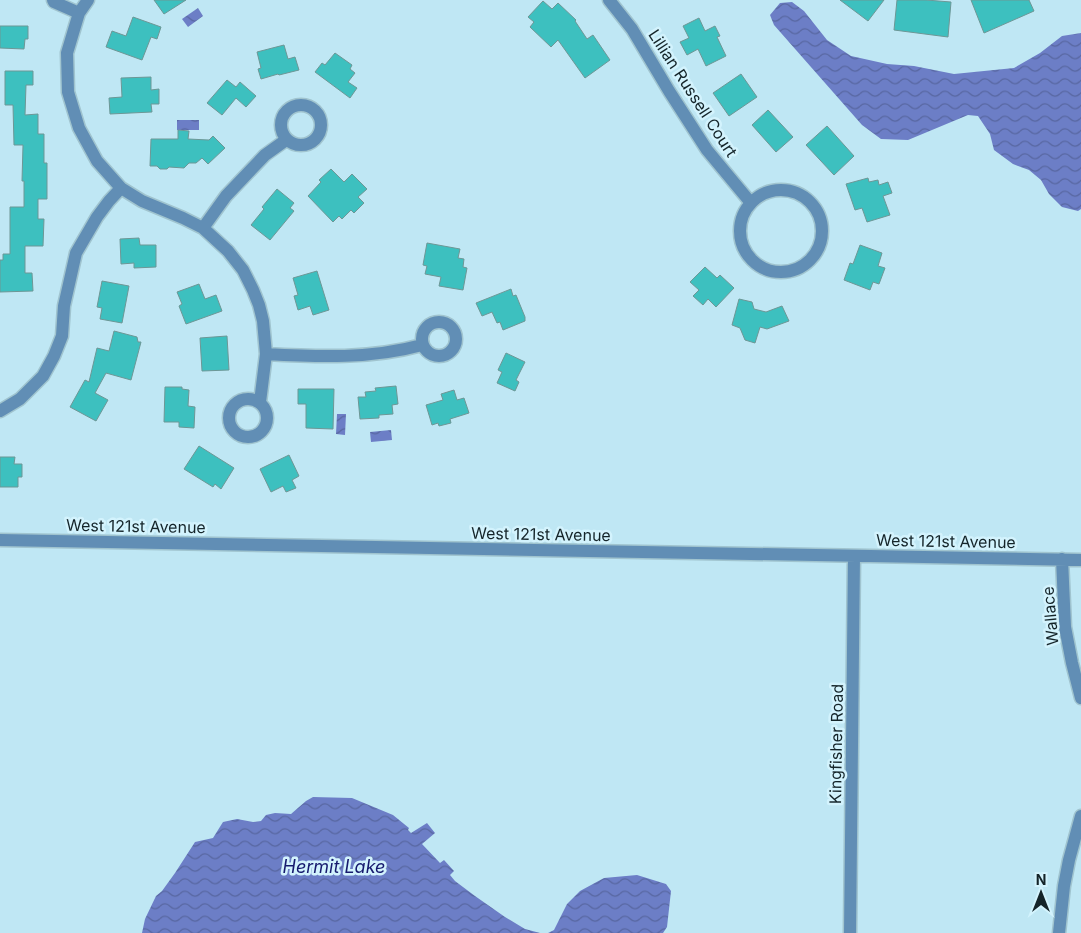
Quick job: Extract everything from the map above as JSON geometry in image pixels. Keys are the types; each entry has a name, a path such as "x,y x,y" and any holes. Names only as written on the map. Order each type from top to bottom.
{"street":[{"path":"53,0 79,13"},
{"path":"88,0 79,13 67,53 68,92 80,128 98,161 121,188 142,201 203,228 228,250 242,270 254,290 260,305 263,321 266,354 260,402"},
{"name":"Lillian Russell Court","path":"609,0 632,29 707,150 751,203"},
{"path":"203,228 238,183 265,155 286,140"},
{"path":"0,411 20,399 43,376 54,356 62,336 64,306 76,254 97,217 121,188"},
{"path":"775,190 789,190 802,195 812,204 820,216 822,229 821,243 815,255 805,264 793,270 780,272 766,269 755,262 746,252 741,240 740,227 744,214 751,203 762,194 775,190"},
{"path":"266,354 351,356 422,345"},
{"name":"West 121st Avenue","path":"0,540 1081,560"},
{"name":"Kingfisher Road","path":"850,933 854,556"},
{"name":"Wallace","path":"1062,560 1065,627 1081,698"},
{"path":"1059,933 1064,886 1081,816"}],"water":[{"path":"792,2 804,11 827,40 851,56 887,64 914,66 954,74 1014,68 1040,53 1062,36 1081,33 1081,209 1078,211 1062,207 1049,194 1041,180 1029,170 1013,164 994,150 990,134 978,116 968,115 908,140 881,139 862,125 774,25 770,15 780,3"},
{"path":"198,8 203,16 188,27 182,19"},
{"path":"177,120 199,120 199,130 177,130"},
{"path":"337,414 346,414 345,435 336,434"},
{"path":"391,430 392,440 371,442 370,432"},
{"name":"Hermit Lake","path":"313,797 352,798 393,815 409,828 408,830 411,833 427,823 435,833 422,844 440,863 444,860 454,871 450,875 455,881 505,917 525,929 540,933 142,933 145,919 156,896 175,873 195,842 213,838 223,822 237,819 253,822 261,821 266,815 275,813 291,814"},
{"path":"637,875 666,884 671,891 667,927 663,933 548,933 554,930 567,904 580,891 604,878"}],"building":[{"path":"154,0 186,0 164,14"},
{"path":"840,0 884,0 868,21"},
{"path":"897,0 951,2 948,37 894,30"},
{"path":"971,0 1029,0 1034,11 984,33"},
{"path":"543,1 552,9 558,3 576,20 587,39 593,35 610,60 585,78 558,40 551,47 530,27 534,22 528,17"},
{"path":"133,17 161,27 157,39 151,37 142,60 106,47 112,31 126,36"},
{"path":"699,18 705,31 715,26 720,36 717,37 726,56 706,66 698,49 687,55 680,42 689,38 683,26"},
{"path":"0,26 28,26 28,39 25,39 24,49 0,48"},
{"path":"284,45 288,59 295,57 299,70 261,79 258,69 261,68 257,52"},
{"path":"335,53 352,65 350,69 355,73 348,82 357,88 350,98 315,72 322,63 325,65"},
{"path":"5,71 33,71 33,85 26,85 25,115 38,114 38,134 44,134 44,163 47,163 47,199 38,199 38,219 44,219 43,246 25,246 25,273 32,273 33,291 0,292 0,260 3,260 3,254 10,254 10,207 24,207 24,181 22,181 23,145 14,145 13,105 5,105"},
{"path":"741,74 757,97 729,116 713,93"},
{"path":"151,77 151,90 159,89 159,104 151,104 152,112 110,114 109,98 122,97 121,78"},
{"path":"227,80 236,87 240,82 256,96 246,107 236,98 222,115 207,103"},
{"path":"768,110 793,137 776,152 752,125"},
{"path":"827,126 854,156 834,175 806,145"},
{"path":"178,130 189,131 188,139 209,140 213,136 225,148 208,164 202,158 196,163 189,163 184,168 169,167 167,169 160,169 157,166 150,166 151,139 178,139"},
{"path":"331,169 344,182 352,174 367,189 358,197 364,203 354,213 351,210 342,219 339,216 333,222 308,196 321,182 319,180"},
{"path":"868,178 869,182 878,180 879,185 888,182 892,193 883,196 890,215 867,222 862,208 855,210 846,184"},
{"path":"277,189 294,203 290,208 294,211 270,240 251,225 264,209 262,207"},
{"path":"139,238 140,245 156,245 156,267 134,268 134,263 121,264 120,239"},
{"path":"427,243 460,249 458,258 464,259 463,267 467,268 463,290 439,286 441,277 425,274 427,266 423,265"},
{"path":"860,245 882,253 878,266 885,268 879,284 873,282 870,290 844,280 850,263 853,264"},
{"path":"705,267 717,278 720,275 734,288 716,307 708,299 703,305 693,296 699,290 690,282"},
{"path":"317,271 329,310 313,315 310,306 298,310 294,296 298,295 293,278"},
{"path":"102,281 129,286 122,323 100,319 102,308 97,307"},
{"path":"199,284 205,299 216,295 222,311 186,324 179,306 182,304 177,292"},
{"path":"511,289 513,296 516,295 525,321 503,330 500,322 497,323 492,312 482,316 476,303"},
{"path":"739,299 752,302 754,309 766,312 782,306 789,321 767,329 760,327 755,343 745,340 740,328 732,325"},
{"path":"114,331 137,337 138,342 141,342 131,380 106,373 95,393 108,400 96,421 70,407 85,380 89,382 97,348 109,351"},
{"path":"227,336 229,370 202,371 200,338"},
{"path":"506,353 525,362 516,380 519,382 515,391 497,383 502,372 498,370"},
{"path":"396,386 398,404 392,405 393,414 379,415 379,418 360,419 358,397 366,397 365,392 376,391 375,388"},
{"path":"165,387 182,387 182,389 189,390 188,406 195,407 194,428 179,427 179,422 164,422"},
{"path":"298,389 334,389 333,429 306,428 306,404 298,404"},
{"path":"454,390 457,400 464,398 469,413 450,419 451,423 439,426 438,423 432,425 426,405 443,400 441,394"},
{"path":"199,446 234,468 221,489 215,484 213,487 184,469"},
{"path":"289,455 299,476 292,480 296,488 286,492 283,486 271,492 260,469"},
{"path":"0,457 15,457 14,464 22,464 22,477 18,477 18,487 0,487"}]}
